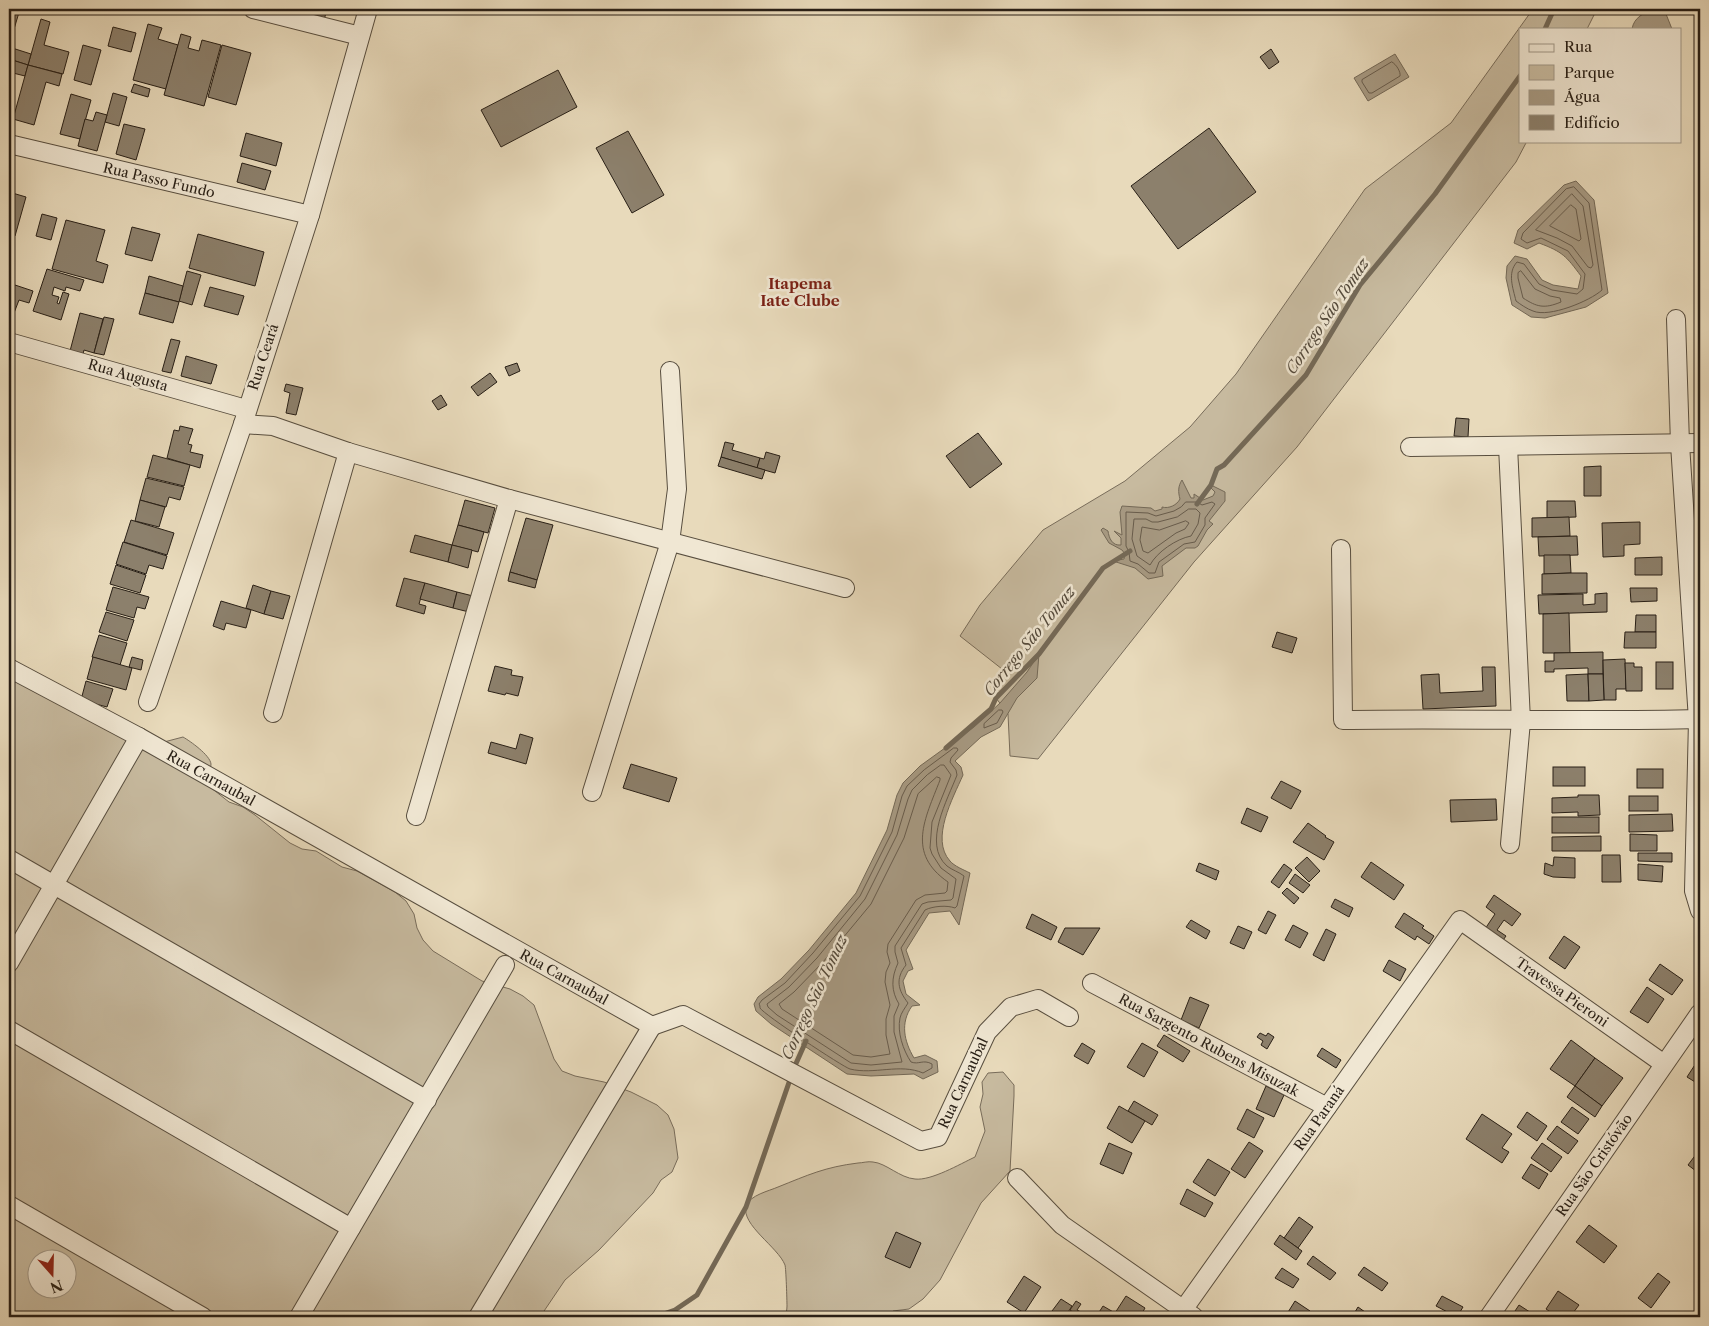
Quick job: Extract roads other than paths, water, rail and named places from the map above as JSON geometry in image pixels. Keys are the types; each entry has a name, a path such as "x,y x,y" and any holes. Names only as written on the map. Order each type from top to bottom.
{"street":[{"path":"253,9 360,36"},
{"name":"Rua Ceará","path":"148,702 245,416 310,216 368,9"},
{"name":"Rua Passo Fundo","path":"9,144 310,216"},
{"path":"1676,319 1680,444 1699,720 1694,891 1700,911"},
{"name":"Rua Augusta","path":"9,342 245,416 348,452 508,499 845,588"},
{"path":"592,792 670,542 677,489 670,371"},
{"path":"1410,447 1700,443"},
{"path":"1508,446 1521,721 1510,844"},
{"path":"273,713 348,452"},
{"path":"416,816 508,499"},
{"path":"1341,549 1343,720 1699,720"},
{"name":"Rua Carnaubal","path":"9,668 139,737 652,1026 683,1015 921,1141 938,1137 987,1032 1011,1007 1038,999 1069,1016"},
{"path":"9,963 139,737"},
{"path":"9,859 426,1100"},
{"name":"Travessa Pieroni","path":"1460,920 1664,1064"},
{"name":"Rua Paraná","path":"1185,1315 1326,1108 1460,920"},
{"path":"299,1317 505,965"},
{"name":"Rua Sargento Rubens Misuzak","path":"1092,983 1326,1108"},
{"name":"Rua São Cristóvão","path":"1489,1317 1700,1013"},
{"path":"478,1317 652,1026"},
{"path":"9,1030 351,1228"},
{"path":"1017,1178 1062,1225 1185,1315"},
{"path":"9,1205 203,1317"}],"water":[{"path":"1654,9 1666,14 1672,28 1632,28 1637,18"},
{"path":"1395,54 1409,77 1368,101 1354,78"},
{"path":"1576,181 1594,200 1608,293 1586,307 1545,318 1531,317 1512,305 1506,278 1507,266 1515,256 1527,259 1542,280 1553,285 1578,289 1581,276 1567,259 1554,249 1539,243 1527,249 1514,243 1518,230 1564,185"},
{"path":"1182,480 1191,498 1194,498 1194,494 1203,500 1213,496 1215,492 1211,485 1225,492 1225,501 1209,521 1213,524 1207,530 1198,546 1186,548 1162,566 1163,576 1148,579 1135,568 1113,561 1124,559 1125,554 1122,550 1109,543 1101,530 1103,528 1108,531 1113,543 1121,545 1121,538 1114,531 1122,535 1120,512 1122,506 1151,508 1155,511 1162,509 1162,507 1172,506 1180,499 1179,489"},
{"path":"1039,654 1037,678 1017,698 1000,727 981,737 955,761 961,767 963,775 945,818 942,842 944,852 950,861 970,873 959,925 950,911 929,913 906,950 913,969 908,971 903,981 906,994 920,1005 912,1006 908,1012 905,1025 906,1039 914,1058 925,1055 937,1061 938,1072 923,1079 914,1074 871,1076 847,1074 771,1024 756,1011 754,1004 758,997 781,979 809,950 856,893 887,830 897,795 903,783 920,766 974,727 1000,703 1027,672"}],"waterway":[{"name":"Corrego São Tomaz","path":"1545,28 1554,9"},
{"name":"Corrego São Tomaz","path":"1197,504 1211,485 1217,469 1224,465 1306,375 1360,285 1435,194 1519,77"},
{"name":"Corrego São Tomaz","path":"946,748 991,709 996,698 1039,654 1103,568 1130,551"},
{"name":"Corrego São Tomaz","path":"655,1317 675,1310 697,1295 746,1207 794,1068 806,1041"}],"district":[{"name":"Itapema Iate Clube","path":"800,292"}]}
